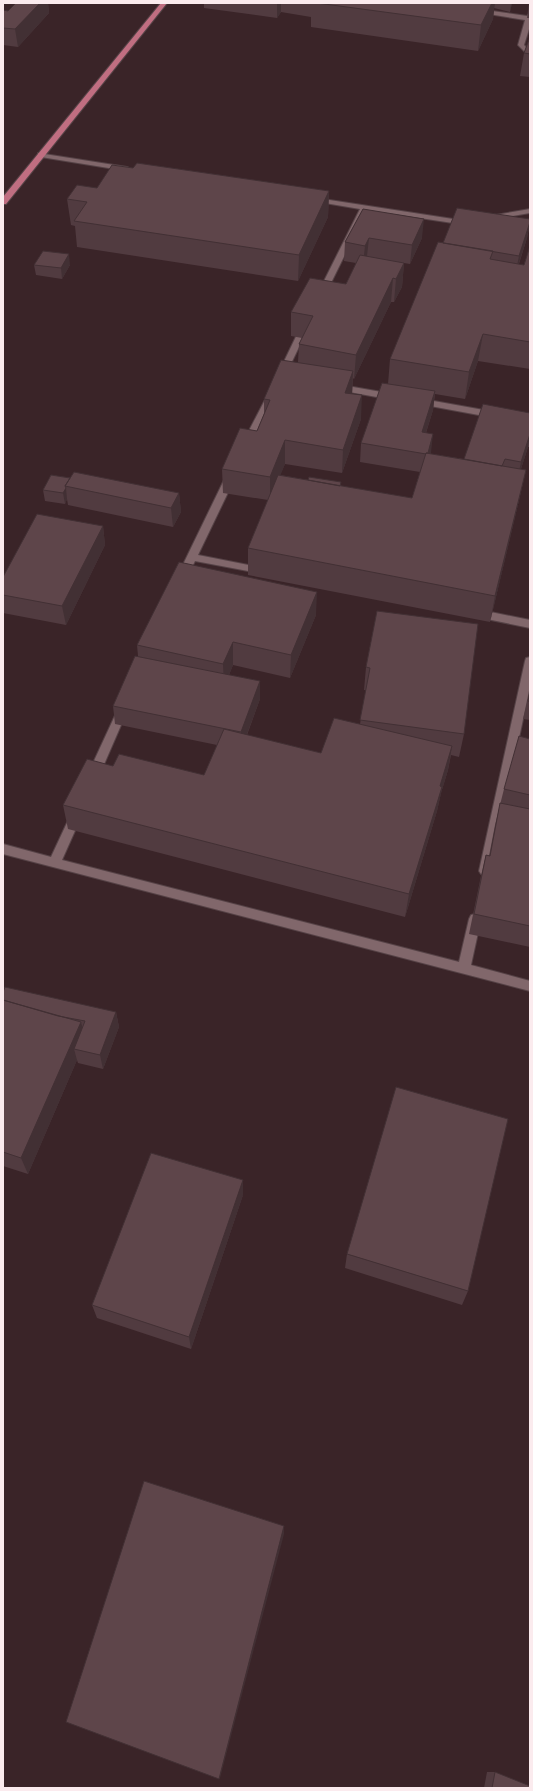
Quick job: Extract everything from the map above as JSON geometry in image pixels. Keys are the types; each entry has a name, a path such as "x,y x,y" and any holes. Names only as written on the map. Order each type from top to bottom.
{"main road":[{"path":"3,202 164,3"}],"street":[{"path":"468,9 529,17 521,45"},
{"path":"521,45 530,46"},
{"path":"521,45 530,55"},
{"path":"41,155 136,170"},
{"path":"302,197 469,224 530,211"},
{"path":"242,453 284,378 314,310 365,207"},
{"path":"325,385 399,398 402,391"},
{"path":"407,400 507,417"},
{"path":"178,586 190,557 235,467"},
{"path":"190,557 275,573"},
{"path":"468,611 530,624"},
{"path":"482,884 530,661"},
{"path":"90,782 126,702"},
{"path":"55,862 81,804"},
{"path":"3,848 530,986"},
{"path":"464,968 477,907"}],"building":[{"path":"16,3 40,3 15,29 3,28 3,10 8,11"},
{"path":"317,3 492,3 481,25"},
{"path":"530,37 530,54 524,53"},
{"path":"137,163 329,191 299,255 74,221 87,202 67,199 77,185 97,188 112,165 133,168"},
{"path":"457,208 530,219 519,256 443,243"},
{"path":"363,209 424,219 412,245 369,238 365,246 345,242"},
{"path":"438,242 493,251 490,259 524,265 530,246 530,342 483,334 469,372 390,359"},
{"path":"43,251 69,254 61,268 34,265"},
{"path":"360,255 404,263 396,279 393,278 356,355 299,344 313,316 291,312 310,278 346,284"},
{"path":"281,360 353,371 345,393 362,395 343,450 285,440 270,477 222,469 240,428 257,431 270,400 264,399"},
{"path":"382,383 435,391 422,432 433,434 428,453 426,454 361,443"},
{"path":"483,404 530,413 530,434 521,462 505,459 502,466 464,459"},
{"path":"426,453 526,470 495,596 248,548 278,475 412,498"},
{"path":"74,472 179,493 171,508 65,486"},
{"path":"51,475 70,478 63,493 43,490"},
{"path":"309,477 341,482 340,486 308,480"},
{"path":"37,514 103,526 62,606 3,595 3,577"},
{"path":"179,562 317,592 291,655 233,642 223,664 137,645"},
{"path":"377,611 478,624 464,734 360,720 370,668 366,667"},
{"path":"135,656 260,681 241,732 113,706"},
{"path":"530,691 530,702 528,701"},
{"path":"334,718 452,746 440,786 442,787 409,894 63,805 87,759 113,766 119,754 204,775 224,729 321,753"},
{"path":"519,736 530,739 530,795 504,789"},
{"path":"500,803 530,809 530,926 474,914 486,855 490,856"},
{"path":"5,987 116,1012 100,1055 74,1049 85,1021 58,1016 3,1000 3,992"},
{"path":"3,1000 81,1022 21,1158 3,1152"},
{"path":"396,1087 508,1119 468,1291 347,1254"},
{"path":"151,1153 243,1180 189,1337 92,1305"},
{"path":"144,1481 284,1526 219,1779 66,1722"},
{"path":"495,1772 530,1786 530,1788 492,1788"}]}
